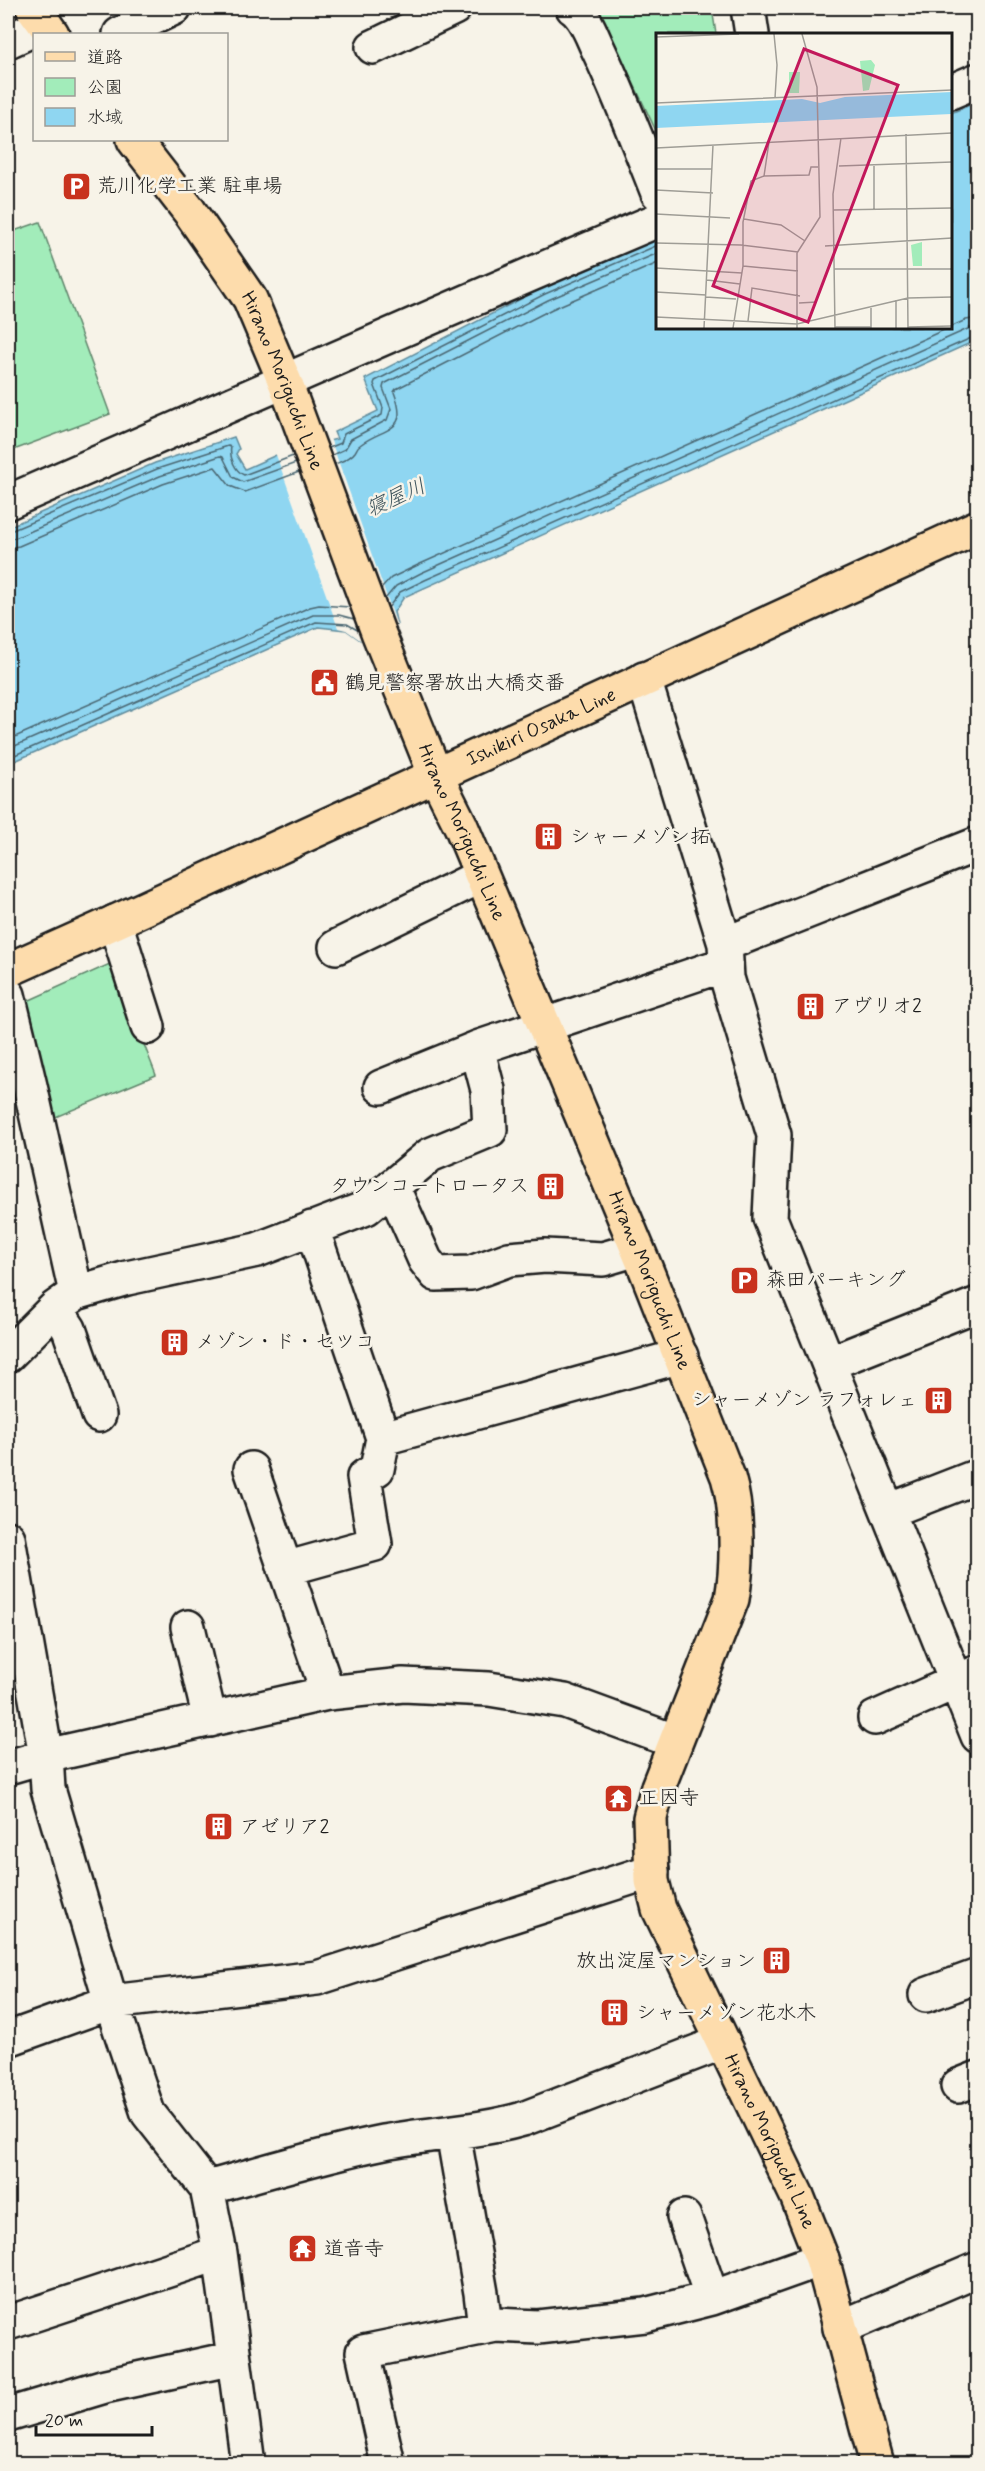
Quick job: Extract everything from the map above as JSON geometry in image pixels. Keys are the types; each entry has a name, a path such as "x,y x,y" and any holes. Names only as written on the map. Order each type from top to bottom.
{"main road":[{"name":"Hirano Moriguchi Line","path":"135,141 190,212 250,299 285,382 378,632 436,776 460,826 637,1248 728,1477 734,1497 735,1582 732,1599 658,1787 650,1818 652,1881 659,1909 797,2196 822,2259 877,2463"},
{"name":"Ishikiri Osaka Line","path":"8,970 978,527"}],"street":[{"path":"122,33 174,8"},
{"path":"374,47 453,8"},
{"path":"573,8 579,11 587,25 618,92 656,188"},
{"path":"748,8 752,33"},
{"path":"8,41 43,22"},
{"path":"952,92 978,80"},
{"path":"8,502 447,309 656,221"},
{"path":"644,679 726,954 727,978 774,1135 770,1218 888,1511 967,1677 978,1736"},
{"path":"381,1087 477,1048 726,954 978,844"},
{"path":"336,947 481,876"},
{"path":"115,922 148,1027"},
{"path":"8,994 19,1088 66,1301 69,1329 99,1415"},
{"path":"8,1355 66,1301 127,1278 257,1250 366,1208 430,1155 489,1130 488,1090 477,1048"},
{"path":"392,1186 424,1260 436,1274 471,1273 509,1259 545,1256 603,1259 637,1248"},
{"path":"285,1569 375,1544 364,1477 377,1469 383,1438 312,1228"},
{"path":"830,1363 978,1304"},
{"path":"383,1438 681,1356"},
{"path":"251,1469 327,1693"},
{"path":"888,1511 978,1476"},
{"path":"8,1538 46,1756 48,1789 111,2002 148,2113 207,2188 220,2253 248,2463"},
{"path":"188,1627 210,1720"},
{"path":"875,1718 967,1677"},
{"path":"8,1767 46,1756 327,1693 403,1685 489,1689 565,1701 675,1741"},
{"path":"8,2039 111,2002 317,1978 652,1871"},
{"path":"926,1995 978,1976"},
{"path":"207,2188 322,2156 385,2142 493,2128 523,2119 723,2042"},
{"path":"453,2133 485,2327"},
{"path":"684,2217 712,2298"},
{"path":"8,2323 220,2253"},
{"path":"388,2463 363,2352 496,2325 538,2327 645,2315 712,2298 822,2259"},
{"path":"840,2328 978,2269"},
{"path":"8,2415 105,2386 234,2358"}],"green space":[{"path":"598,8 712,8 716,33 656,33 656,131"},
{"path":"40,222 110,414 11,451 8,442 8,233"},
{"path":"112,963 156,1075 53,1118 21,1004"}],"water":[{"name":"寝屋川","path":"977,102 977,340 404,597 394,612 397,625 360,640 346,630 318,627 8,764 8,527 155,463 234,437 239,449 236,454 245,469 283,452 337,439 334,432 378,411 365,379 542,288 656,240 656,328 952,328 952,113"}],"pier":[{"path":"330,438 397,625 360,640 346,630 338,628 275,452"}],"place":[{"name":"荒川化学工業 駐車場","path":"76,186"},
{"name":"鶴見警察署放出大橋交番","path":"324,683"},
{"name":"シャーメゾン拓","path":"549,837"},
{"name":"アヴリオ2","path":"811,1006"},
{"name":"タウンコートロータス","path":"550,1186"},
{"name":"森田パーキング","path":"745,1280"},
{"name":"メゾン・ド・セツコ","path":"174,1342"},
{"name":"シャーメゾン ラフォレェ","path":"938,1400"},
{"name":"正因寺","path":"618,1798"},
{"name":"アゼリア2","path":"219,1827"},
{"name":"放出淀屋マンション","path":"777,1961"},
{"name":"シャーメゾン花水木","path":"615,2013"},
{"name":"道音寺","path":"303,2249"}]}
